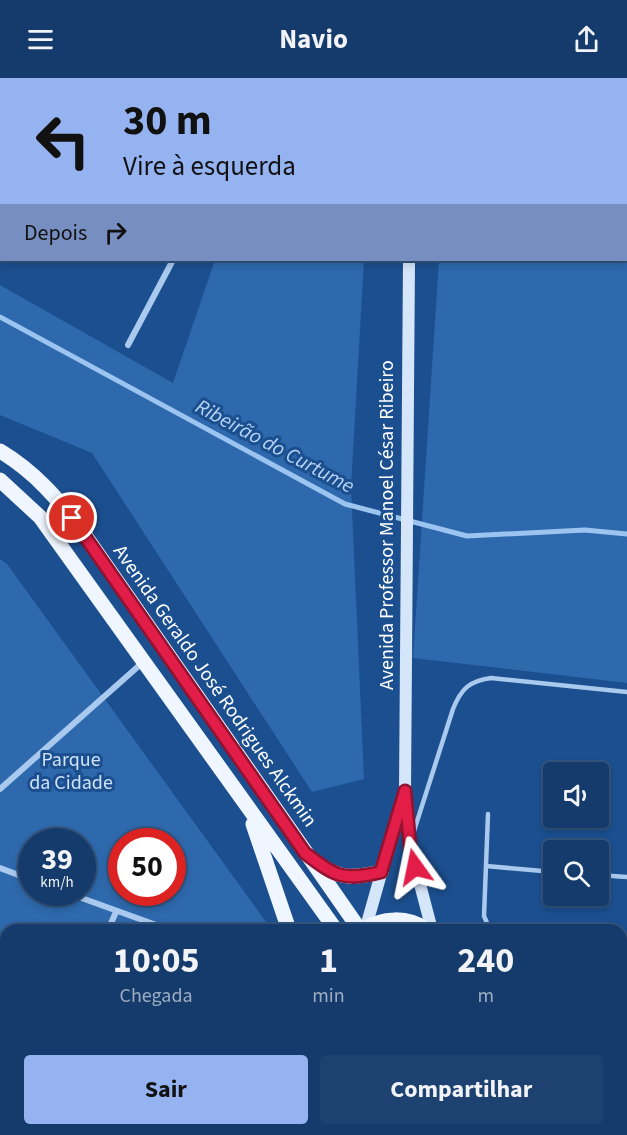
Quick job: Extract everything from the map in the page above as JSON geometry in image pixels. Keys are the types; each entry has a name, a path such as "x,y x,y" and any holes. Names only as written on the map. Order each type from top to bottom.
{"main road":[{"name":"Avenida Professor Manoel César Ribeiro","path":"409,261 405,791 410,846 430,924"},
{"name":"Avenida Geraldo José Rodrigues Alckmin","path":"0,451 25,466 51,491 82,531 305,853 359,924"},
{"path":"0,480 40,517 142,663 332,924"},
{"name":"Avenida Professor Manoel César Ribeiro","path":"365,924 405,791"},
{"path":"248,809 287,924"},
{"path":"305,853 331,873 346,878 381,872"},
{"path":"378,924 394,919 415,924"}],"street":[{"path":"128,345 172,261"},
{"path":"0,789 142,663"},
{"path":"0,868 18,875"},
{"path":"96,904 152,924"},
{"path":"111,924 116,912"}],"lane":[{"path":"410,846 453,709 460,691 474,681 491,678 627,692"},
{"path":"487,924 484,916 488,814"},
{"path":"486,866 543,871"},
{"path":"609,876 627,877"}],"green space":[{"path":"215,261 364,261 351,487 364,779 312,792 92,453 0,415 0,285 173,383"},
{"path":"439,261 627,261 627,683 413,658"},
{"name":"Parque da Cidade","path":"0,559 7,564 268,924 0,924"}],"waterway":[{"name":"Ribeirão do Curtume","path":"0,317 345,504 467,536 585,530 627,534"}],"route":[{"path":"72,518 305,853 331,873 346,878 358,878 381,872 405,791 410,846 415,867"}]}
